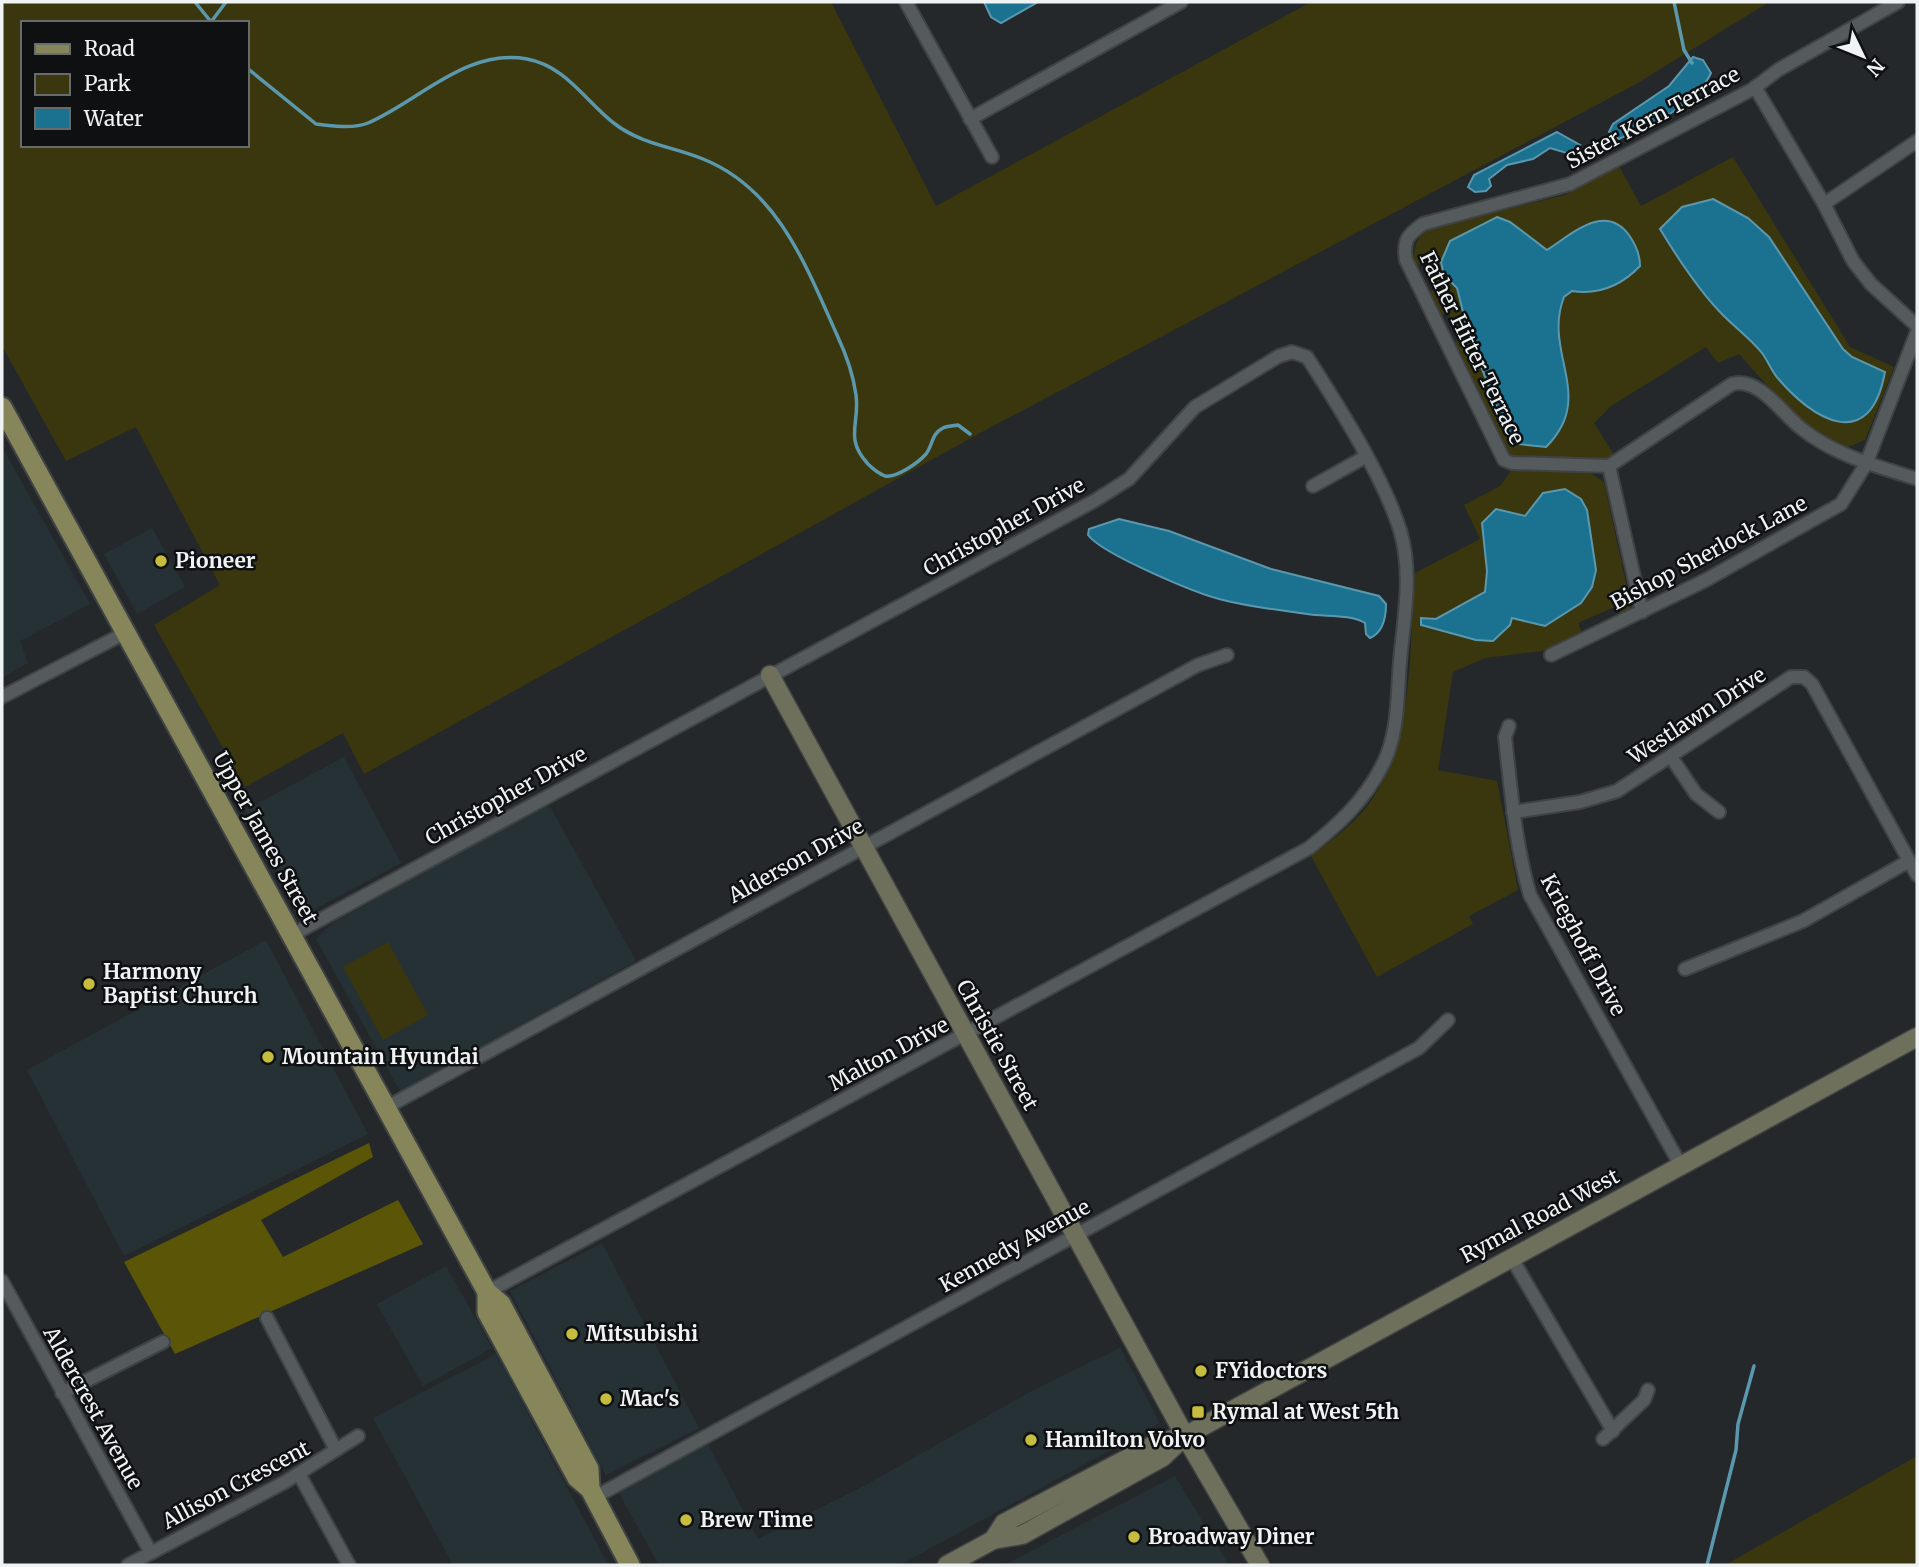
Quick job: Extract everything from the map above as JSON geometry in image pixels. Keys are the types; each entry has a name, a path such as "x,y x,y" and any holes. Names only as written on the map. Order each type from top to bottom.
{"main road":[{"name":"Upper James Street","path":"2,407 387,1107 486,1292 487,1312 577,1478 592,1493 630,1565"},
{"name":"Christie Street","path":"770,675 1185,1436 1260,1565"},
{"name":"Rymal Road West","path":"947,1565 993,1540 1022,1535 1163,1457 1185,1436 1917,1037"}],"street":[{"path":"906,2 992,157"},
{"path":"971,119 1181,2"},
{"name":"Sister Kern Terrace","path":"1410,233 1423,224 1570,184 1755,87 1778,70 1898,2"},
{"path":"1755,87 1864,276 1917,326"},
{"path":"1824,204 1917,141"},
{"name":"Father Hitter Terrace","path":"1410,233 1404,245 1406,260 1504,460 1512,463 1609,466"},
{"name":"Bishop Sherlock Lane","path":"1551,655 1642,612 1841,504 1866,464 1917,332"},
{"name":"Christopher Drive","path":"292,935 1106,493 1129,479 1155,454 1195,407 1279,356 1292,352 1307,357 1365,457 1399,528 1405,551 1408,585 1396,721 1384,763 1368,789"},
{"path":"1642,612 1609,466 1732,384 1742,381 1756,386 1805,431 1866,464 1917,479"},
{"path":"1313,486 1365,457"},
{"path":"2,697 125,632"},
{"name":"Alderson Drive","path":"387,1107 1198,665 1227,654"},
{"name":"Westlawn Drive","path":"1513,812 1580,802 1617,791 1791,677 1804,677 1812,684 1917,874"},
{"name":"Krieghoff Drive","path":"1509,726 1505,737 1513,812 1522,867 1530,895 1681,1166"},
{"path":"1671,757 1696,794 1719,812"},
{"name":"Malton Drive","path":"486,1292 1309,848 1353,810 1368,789"},
{"path":"1685,969 1803,921 1909,861"},
{"name":"Kennedy Avenue","path":"592,1493 1419,1048 1448,1020"},
{"path":"1511,1257 1608,1435 1644,1400 1648,1390"},
{"name":"Aldercrest Avenue","path":"2,1281 151,1553"},
{"path":"267,1318 335,1448"},
{"path":"62,1392 163,1342"},
{"name":"Allison Crescent","path":"128,1565 299,1474 336,1452 335,1448 358,1436"},
{"path":"299,1474 349,1565"}],"shaded area":[{"path":"2,447 90,604 20,641 28,663 2,678"},
{"path":"152,528 185,587 137,614 104,554"},
{"path":"344,757 401,863 302,916 245,810"},
{"path":"548,803 636,961 400,1091 316,939 331,924"},
{"path":"266,940 368,1134 124,1256 27,1070"},
{"path":"369,1143 373,1157 261,1220 283,1257 398,1200 423,1244 175,1354 124,1262"},
{"path":"602,1243 699,1428 606,1475 510,1291"},
{"path":"446,1266 492,1348 423,1386 377,1304"},
{"path":"1120,1348 1160,1423 900,1565 659,1565 619,1493 707,1442 758,1539 864,1486 1037,1388"},
{"path":"496,1354 609,1565 453,1565 373,1418"},
{"path":"1175,1476 1229,1565 1004,1565"}],"green space":[{"path":"2,2 831,2 936,206 1311,2 1769,2 1636,84 982,432 364,774 343,733 245,787 154,625 220,585 136,427 66,461 2,346"},
{"path":"1733,157 1850,347 1894,367 1865,440 1848,447 1831,439 1788,407 1739,354 1718,363 1706,347 1611,406 1594,423 1614,455 1604,460 1520,460 1507,453 1455,342 1462,339 1448,313 1441,316 1430,292 1439,286 1425,261 1415,267 1414,250 1419,238 1427,229 1565,195 1619,166 1641,206"},
{"path":"1511,471 1587,471 1604,482 1631,607 1622,616 1617,606 1578,623 1583,635 1542,651 1485,658 1453,672 1438,770 1497,781 1518,890 1469,916 1473,924 1377,977 1311,856 1360,815 1387,773 1403,718 1408,689 1415,573 1480,539 1464,505 1500,486"},
{"path":"388,942 428,1015 383,1040 343,967"},
{"path":"1917,1456 1917,1565 1725,1565"}],"water":[{"path":"984,2 1038,2 1001,23 991,17"},
{"path":"1693,57 1703,60 1711,73 1695,95 1671,113 1619,139 1609,132 1613,124 1669,86"},
{"path":"1557,132 1580,145 1570,154 1550,148 1533,159 1507,165 1489,179 1491,186 1486,191 1475,192 1468,187 1474,175"},
{"path":"1713,199 1748,218 1769,237 1843,349 1852,357 1885,372 1878,398 1867,414 1854,421 1839,422 1807,406 1776,376 1752,342 1703,293 1660,229 1682,207"},
{"path":"1497,217 1510,222 1547,250 1588,224 1610,221 1629,235 1639,258 1640,266 1617,284 1591,292 1572,291 1564,297 1559,317 1559,337 1568,392 1567,410 1561,428 1546,447 1518,444 1508,435 1469,336 1457,288 1444,275 1441,262 1450,241"},
{"path":"1565,489 1581,499 1587,510 1596,570 1592,587 1581,603 1545,626 1512,618 1510,625 1493,641 1476,640 1421,625 1421,618 1436,619 1485,592 1487,571 1482,523 1496,509 1525,516 1543,493"},
{"path":"1119,519 1169,531 1271,569 1379,596 1386,604 1383,624 1370,638 1366,634 1365,623 1352,618 1254,606 1193,590 1130,562 1088,535 1089,529"}],"waterway":[{"path":"195,2 210,21"},
{"path":"212,21 226,2"},
{"path":"1674,2 1684,50 1692,63"},
{"path":"248,69 316,124 342,127 368,123 444,79 484,61 527,59 553,69 625,131 703,159 729,172 751,189 770,210 801,257 846,357 856,395 855,438 861,455 870,466 885,476 895,475 923,457 936,433 943,428 958,425 970,434"},
{"path":"1707,1565 1736,1450 1738,1424 1754,1366"}],"place":[{"name":"Pioneer","path":"161,561"},
{"name":"Harmony Baptist Church","path":"89,984"},
{"name":"Mountain Hyundai","path":"268,1057"},
{"name":"Mitsubishi","path":"572,1334"},
{"name":"FYidoctors","path":"1201,1371"},
{"name":"Mac's","path":"606,1399"},
{"name":"Rymal at West 5th","path":"1198,1412"},
{"name":"Hamilton Volvo","path":"1031,1440"},
{"name":"Brew Time","path":"686,1520"},
{"name":"Broadway Diner","path":"1134,1537"}]}
